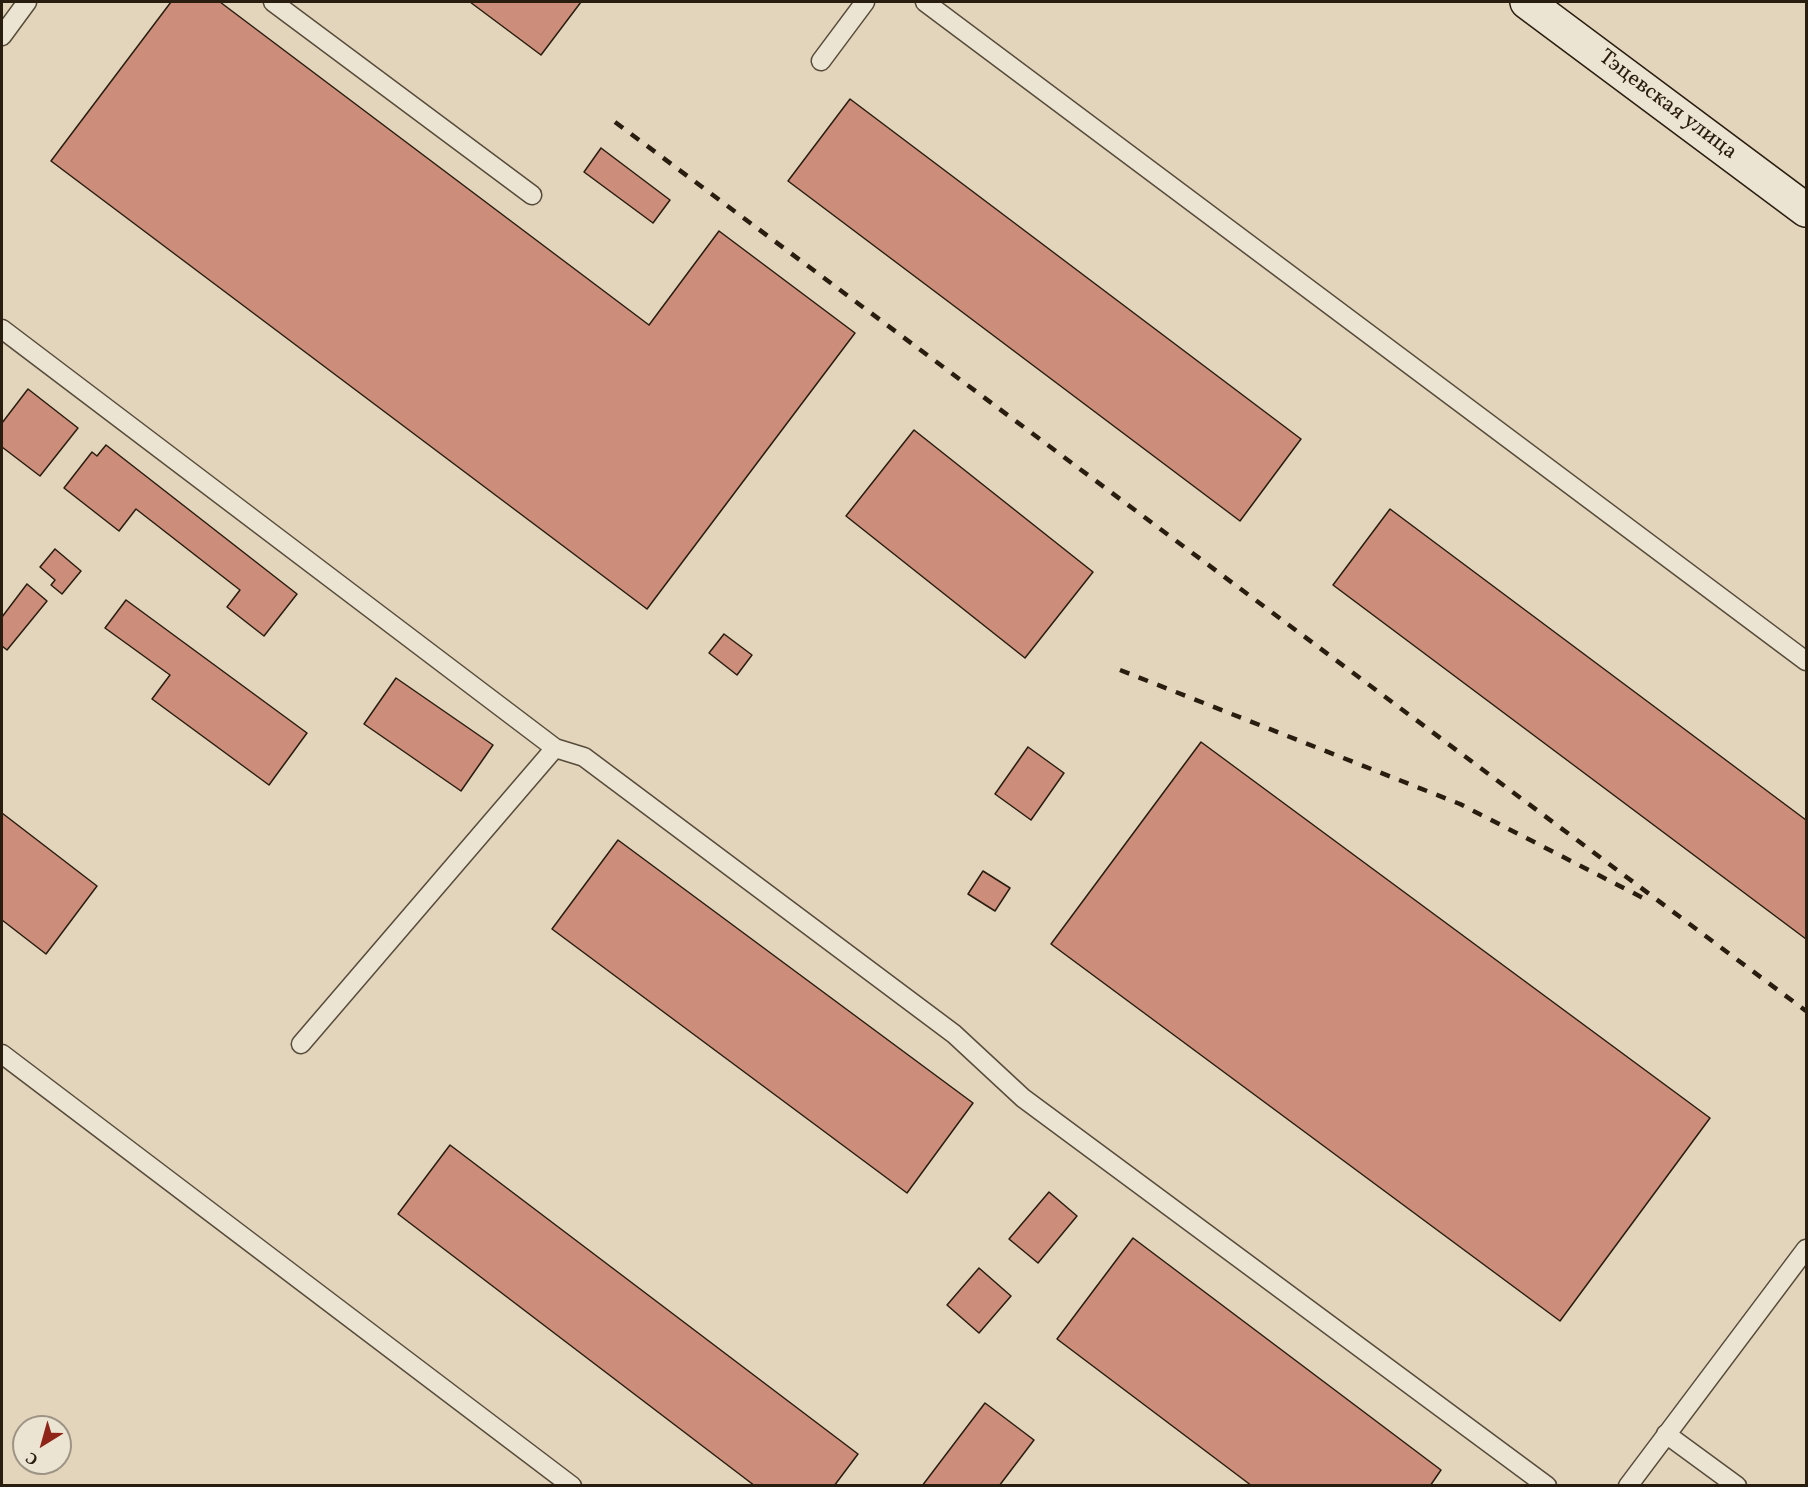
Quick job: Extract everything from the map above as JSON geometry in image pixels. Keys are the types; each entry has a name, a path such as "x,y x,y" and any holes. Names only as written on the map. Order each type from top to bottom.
{"street":[{"name":"Тэцевская улица","path":"1527,2 1806,210"}],"lane":[{"path":"2,36 27,2"},
{"path":"273,2 532,195"},
{"path":"821,61 865,2"},
{"path":"925,2 1806,661"},
{"path":"2,352 7,333 555,748 584,757 603,771 954,1034 1023,1098 1547,1485"},
{"path":"302,1044 555,748"},
{"path":"2,1054 572,1485"},
{"path":"1628,1485 1806,1249"},
{"path":"1666,1434 1737,1485"}],"building":[{"path":"171,2 220,2 649,325 719,231 855,333 647,609 51,161"},
{"path":"470,2 581,2 541,55"},
{"path":"850,99 1301,439 1240,521 788,181"},
{"path":"601,148 670,200 653,223 584,172"},
{"path":"28,389 78,428 40,476 2,447 2,423"},
{"path":"914,430 1093,572 1025,658 846,516"},
{"path":"106,445 297,594 264,636 227,607 240,590 136,509 119,531 64,488 92,452 97,456"},
{"path":"1390,509 1806,820 1806,939 1333,585"},
{"path":"55,549 81,571 62,594 51,585 55,580 40,567"},
{"path":"27,584 47,601 7,650 2,646 2,617"},
{"path":"126,600 307,733 269,785 152,699 170,675 105,628"},
{"path":"724,634 752,655 737,675 709,653"},
{"path":"396,678 493,745 461,791 364,724"},
{"path":"1201,742 1710,1118 1560,1321 1051,944"},
{"path":"1028,747 1064,773 1031,820 995,794"},
{"path":"2,813 97,886 46,954 2,920"},
{"path":"618,840 973,1103 907,1193 552,929"},
{"path":"983,871 1010,888 995,911 968,894"},
{"path":"450,1145 858,1454 834,1486 755,1486 398,1214"},
{"path":"1049,1192 1077,1216 1038,1263 1009,1239"},
{"path":"1133,1238 1441,1470 1430,1486 1252,1486 1057,1339"},
{"path":"979,1268 1011,1296 979,1333 947,1305"},
{"path":"985,1403 1034,1440 999,1486 922,1486"}],"railway":[{"path":"615,122 1806,1011"},
{"path":"1120,670 1460,804 1647,900"}]}
